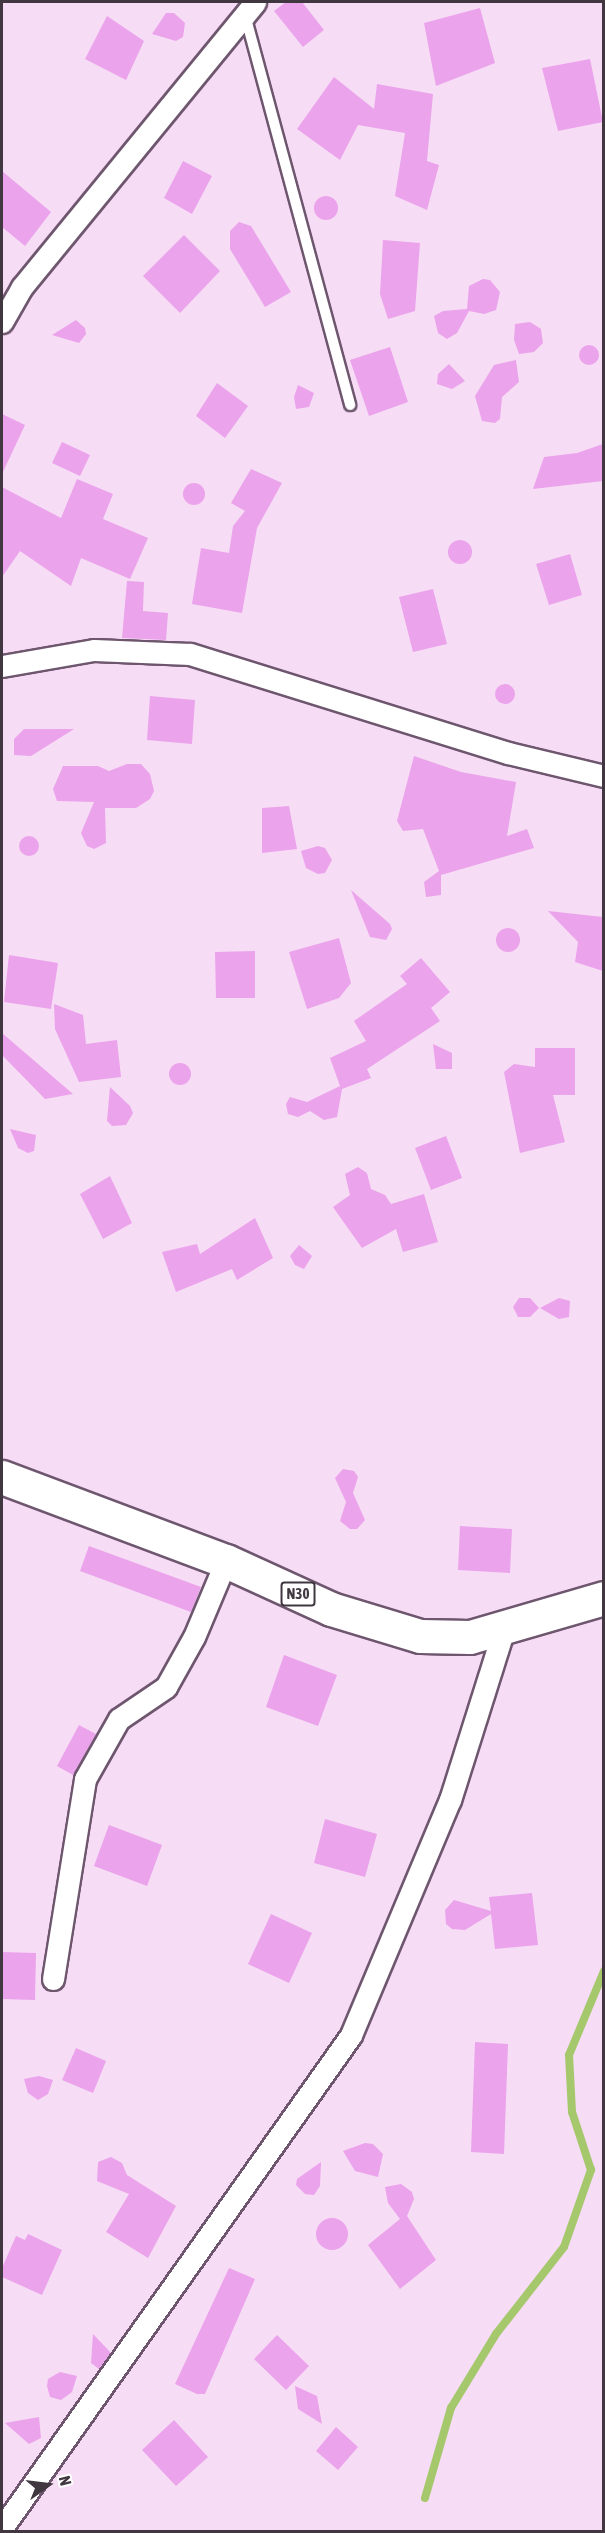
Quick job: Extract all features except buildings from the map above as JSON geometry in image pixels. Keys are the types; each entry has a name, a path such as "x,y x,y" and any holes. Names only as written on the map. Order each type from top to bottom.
{"main road":[{"name":"N30","path":"2,1477 226,1561 331,1609 420,1636 470,1637 504,1629 603,1598"}],"street":[{"path":"2,322 22,287 250,8"},
{"path":"2,666 94,650 190,654 508,753 603,776"},
{"path":"52,1979 85,1779 119,1719 165,1687 194,1637 226,1561"},
{"path":"2,2528 351,2035 450,1800 504,1629"}],"lane":[{"path":"250,8 350,405"}],"waterway":[{"path":"425,2498 451,2408 496,2334 564,2247 591,2170 572,2112 569,2055 604,1971"}]}
